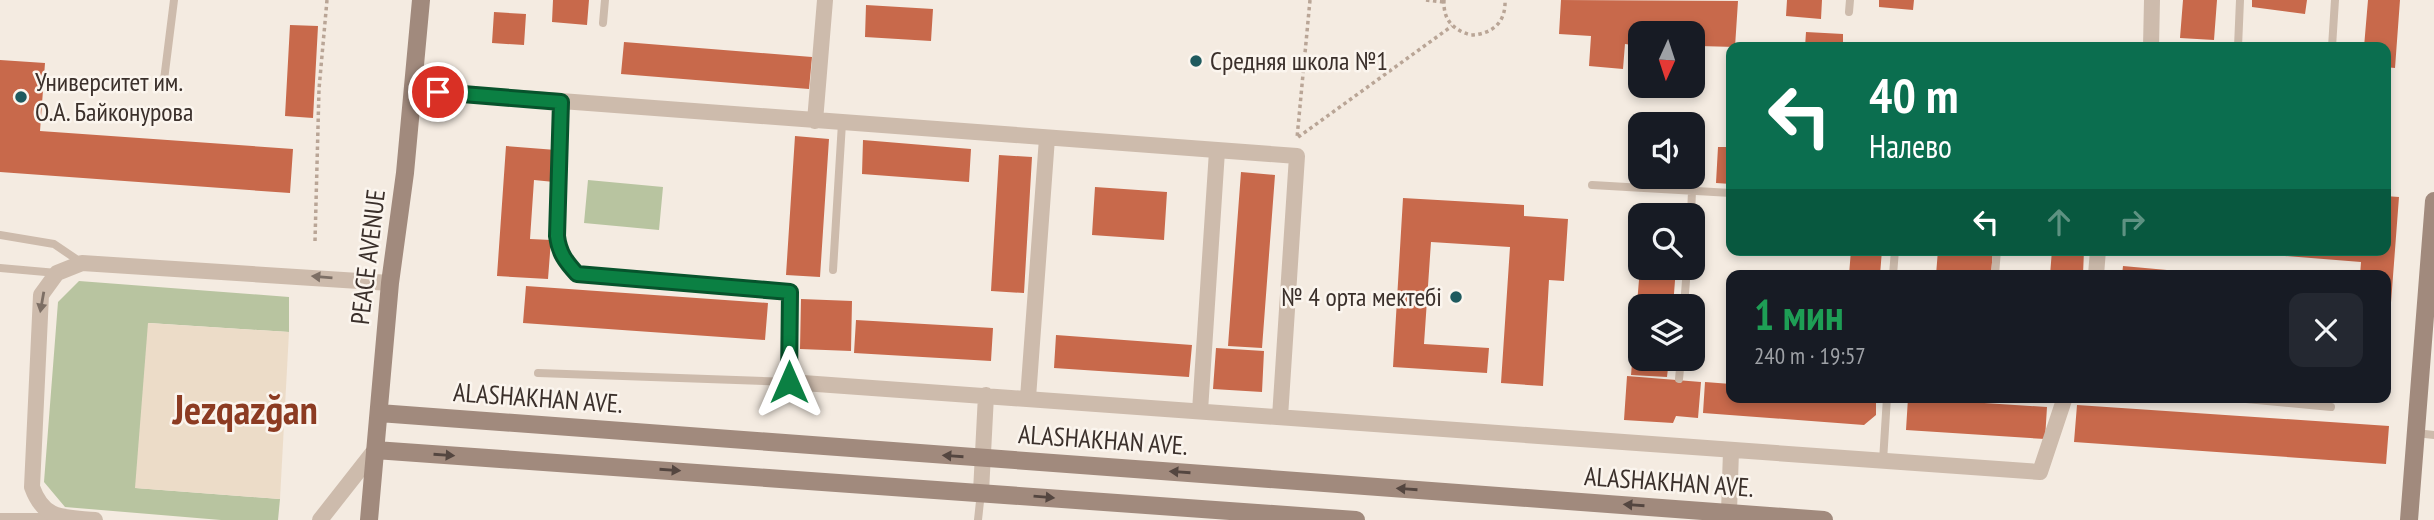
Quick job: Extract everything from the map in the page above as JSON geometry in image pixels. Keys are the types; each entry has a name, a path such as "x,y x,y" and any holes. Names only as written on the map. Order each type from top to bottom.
{"main road":[{"name":"PEACE AVENUE","path":"369,520 390,283 414,90 421,0"},
{"path":"2409,520 2425,434 2434,201"},
{"name":"ALASHAKHAN AVE.","path":"379,412 1729,516 1824,520"},
{"path":"375,450 981,492 1199,514 1356,520"}],"street":[{"path":"815,121 825,0"},
{"path":"2151,42 2152,0"},
{"path":"414,90 1297,156 1280,417"},
{"path":"561,102 558,247 577,274 790,292 789,382 1731,452 2040,472 2063,403"},
{"path":"1028,398 1047,138"},
{"path":"1200,411 1217,150"},
{"path":"95,520 54,517 39,506 32,487 41,295 57,273 82,263 390,283"},
{"path":"981,492 986,395"},
{"path":"320,520 375,450"},
{"path":"1729,516 1731,452"}],"lane":[{"path":"164,80 174,0"},
{"path":"603,23 605,0"},
{"path":"1849,12 1850,0"},
{"path":"2238,42 2240,0"},
{"path":"2332,42 2335,0"},
{"path":"832,270 842,122"},
{"path":"1592,185 1726,193"},
{"path":"1691,203 1692,191"},
{"path":"0,236 54,244 82,263"},
{"path":"0,268 57,273"},
{"path":"1679,379 1680,371"},
{"path":"538,373 789,382"},
{"path":"1883,461 1887,403"},
{"path":"2289,403 2331,407"},
{"path":"978,520 981,492"},
{"path":"0,517 54,517"}],"path":[{"path":"315,241 319,89 327,0"},
{"path":"1310,0 1297,138 1452,26"},
{"path":"1426,0 1444,1 1444,11 1452,26 1471,36 1492,30 1504,13 1505,0"}],"green space":[{"path":"588,180 663,187 659,230 584,223"},
{"path":"79,281 289,297 289,332 149,323 136,488 280,499 278,520 221,520 65,507 44,482 58,302"}],"shaded area":[{"path":"148,323 289,332 280,499 135,488"}],"building":[{"path":"553,0 589,0 587,25 552,22"},
{"path":"1561,0 1738,1 1735,42 1726,42 1726,47 1705,46 1705,21 1628,21 1628,44 1625,44 1623,69 1589,66 1591,36 1559,34"},
{"path":"1787,0 1822,0 1821,19 1786,16"},
{"path":"1879,0 1914,0 1913,10 1879,7"},
{"path":"2183,0 2217,0 2214,40 2180,38"},
{"path":"2252,0 2307,0 2305,14 2252,7"},
{"path":"2368,0 2400,0 2395,68 2391,68 2391,42 2364,42"},
{"path":"866,5 933,9 931,41 865,37"},
{"path":"494,12 526,14 524,45 492,43"},
{"path":"290,25 318,26 313,118 285,116"},
{"path":"1806,32 1843,34 1843,42 1805,42"},
{"path":"624,42 812,57 809,89 621,74"},
{"name":"Университет им. О.А. Байконурова","path":"0,60 45,63 40,131 293,149 290,193 0,172"},
{"path":"795,136 829,139 820,277 786,275"},
{"path":"863,140 971,149 969,182 862,174"},
{"path":"506,146 556,150 554,182 534,180 530,239 551,240 548,279 497,276"},
{"path":"1718,147 1726,147 1726,184 1716,183"},
{"path":"999,155 1032,157 1024,293 991,291"},
{"path":"1241,172 1275,175 1262,348 1228,346"},
{"path":"1095,187 1167,192 1164,240 1092,235"},
{"path":"2391,196 2399,197 2391,303 2391,270 2360,270 2361,262 2286,256 2391,256"},
{"path":"1403,198 1524,205 1524,216 1568,219 1564,281 1549,280 1543,386 1501,383 1510,247 1431,242 1424,344 1489,348 1487,373 1393,367"},
{"path":"1851,256 1882,256 1880,270 1849,270"},
{"path":"1938,256 1993,256 1991,270 1936,270"},
{"path":"2052,256 2084,256 2083,270 2050,270"},
{"path":"2123,266 2167,270 2123,270"},
{"path":"1639,280 1675,280 1674,294 1638,294"},
{"path":"526,286 768,303 765,340 523,323"},
{"path":"801,299 852,301 851,351 800,349"},
{"path":"856,320 993,328 991,361 854,353"},
{"path":"1056,335 1192,345 1189,377 1054,368"},
{"path":"1216,348 1264,351 1262,392 1213,389"},
{"path":"1631,371 1668,371 1667,377 1631,375"},
{"path":"1627,376 1701,382 1698,418 1676,416 1673,423 1624,420"},
{"path":"1705,382 1726,384 1726,403 1876,403 1876,415 1864,425 1703,413"},
{"path":"1908,403 1985,403 2047,407 2045,439 1906,430"},
{"path":"2077,405 2389,426 2386,464 2074,442"}],"place":[{"name":"Средняя школа №1","path":"1196,61"},
{"name":"Университет им. О.А. Байконурова","path":"21,97"},
{"name":"№ 4 орта мектебі","path":"1456,297"}],"district":[{"name":"Jezqazğan","path":"245,410"}],"route":[{"path":"438,92 561,102 557,236 562,257 577,274 790,292 789,382"}]}
